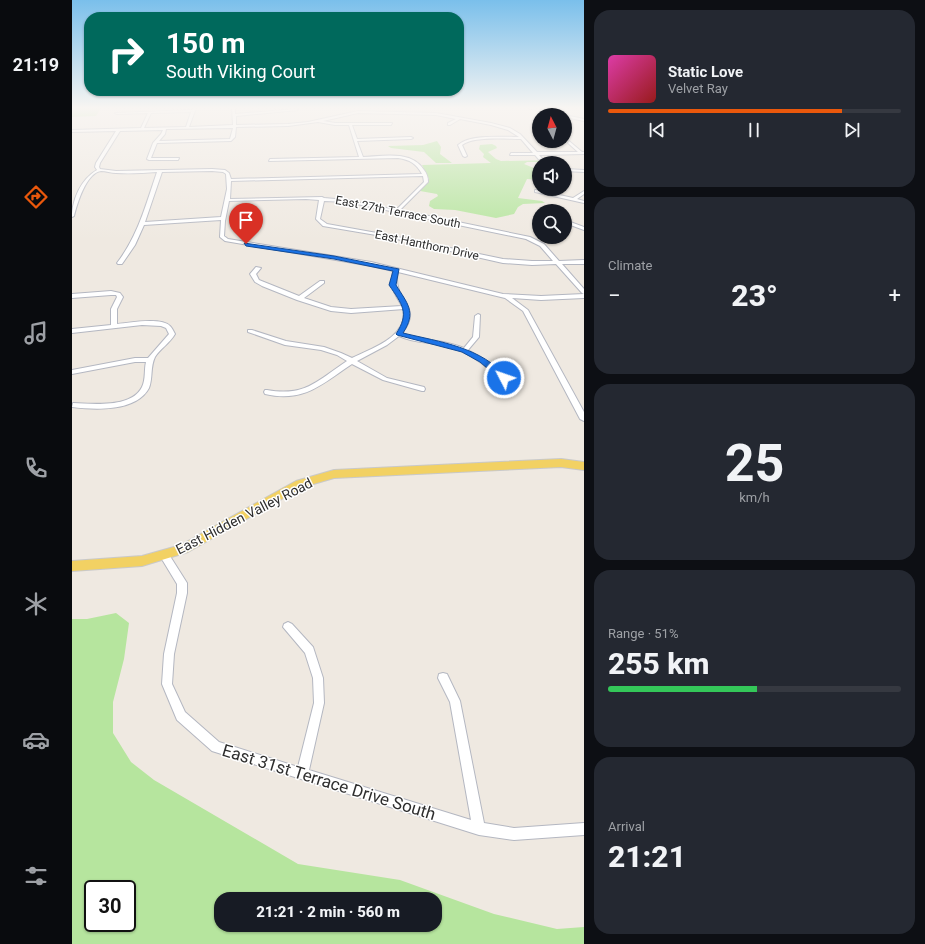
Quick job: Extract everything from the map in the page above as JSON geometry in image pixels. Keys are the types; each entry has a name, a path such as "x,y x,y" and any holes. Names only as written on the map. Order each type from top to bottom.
{"main road":[{"name":"East Hidden Valley Road","path":"72,566 107,565 142,561 165,556 184,549 300,484 334,474 529,464 582,464"}],"street":[{"path":"99,170 97,167 105,152"},
{"path":"152,152 149,159 178,160"},
{"path":"359,152 361,158"},
{"path":"463,152 465,156"},
{"path":"511,154 583,153"},
{"path":"270,160 406,158 418,163 425,175 426,182 398,211"},
{"path":"72,216 74,203 90,176 99,170 116,172 219,170 228,174 229,180 223,218 222,237 233,242 334,258 396,270 507,297 541,298 584,296"},
{"path":"572,170 584,171"},
{"path":"120,263 126,257 141,224 160,171"},
{"path":"229,180 425,175"},
{"path":"574,199 584,192"},
{"path":"560,196 584,202"},
{"name":"East 27th Terrace South","path":"226,200 322,198 347,201 528,238 542,245 584,292"},
{"name":"East Hanthorn Drive","path":"322,198 318,219 328,226 388,236 503,260 559,263"},
{"path":"141,224 223,218"},
{"path":"572,224 584,229"},
{"path":"559,263 584,262"},
{"path":"258,268 253,274 257,280 299,299 319,306 351,311 406,307"},
{"path":"267,392 293,394 308,390 324,382 352,362 399,334 406,323 406,307 393,285 396,270"},
{"path":"299,299 322,282"},
{"path":"72,296 111,293 118,294 120,297 114,309 114,327"},
{"path":"507,297 525,310 584,419"},
{"path":"465,350 476,337 478,316"},
{"path":"72,331 153,323 168,327 172,334 168,341 150,360 145,388 134,399 117,405 73,405"},
{"path":"250,331 285,343 322,348 338,354 385,378 422,389"},
{"path":"399,334 465,350 483,360 514,387"},
{"path":"72,372 136,360 150,360"},
{"path":"576,403 584,403"},
{"name":"East 31st Terrace Drive South","path":"165,556 182,583 182,593 169,654 167,684 181,716 216,747 479,829 514,834 584,829"},
{"path":"288,627 309,650 318,678 319,703 302,774"},
{"path":"443,678 455,701 479,829"}],"green space":[{"path":"424,152 440,152 440,154 452,163 436,163"},
{"path":"482,152 488,152 501,161 532,160 532,162 527,162 524,164 532,167 532,179 527,179 518,198 542,201 545,203 523,204 518,207 514,214 496,218 455,210 434,209 429,206 430,201 438,196 437,194 420,191 429,179 422,165 491,163 483,157 484,154"},
{"path":"116,613 129,623 124,659 113,702 113,733 131,762 154,780 298,864 400,880 433,892 214,892 214,932 442,932 442,895 494,914 557,929 584,927 584,944 72,944 72,619 87,619"}],"route":[{"path":"246,244 371,264 396,270 393,285 404,303 408,314 406,323 399,334 402,336 448,344 465,350 483,360 504,378"}]}
